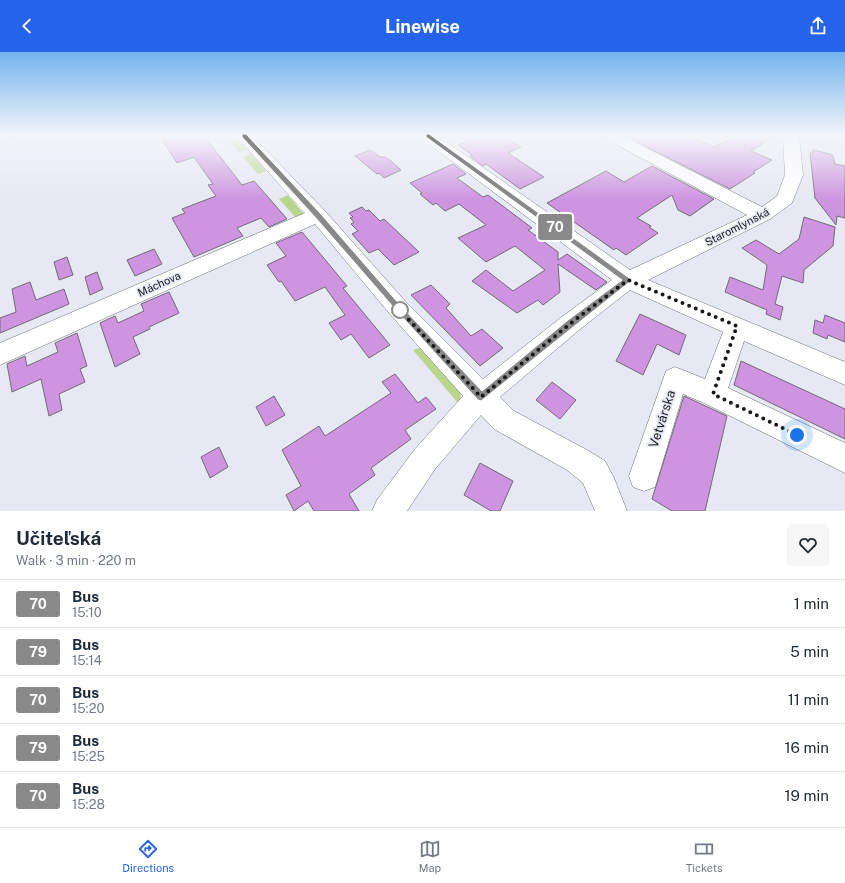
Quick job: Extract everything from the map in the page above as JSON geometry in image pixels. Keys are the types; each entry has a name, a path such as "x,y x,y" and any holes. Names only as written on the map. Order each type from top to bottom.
{"street":[{"path":"264,157 318,215 397,307 504,420 587,466 599,480 611,511"},
{"path":"458,157 628,280 845,374"},
{"path":"653,157 763,215"},
{"name":"Staromlynská","path":"388,511 425,459 467,410 571,323 628,280 763,215 785,199 794,175 793,157"},
{"name":"Máchova","path":"0,354 318,215"},
{"path":"713,394 737,326"},
{"name":"Vetvárska","path":"644,476 676,378 713,394 845,458"}],"green space":[{"path":"243,157 254,157 266,171 258,174"},
{"path":"288,195 303,213 303,215 297,219 279,199"},
{"path":"422,347 461,391 460,402 458,403 413,350"}],"building":[{"path":"173,157 193,157 177,163"},
{"path":"194,157 221,157 242,185 254,181 287,219 269,227 261,218 237,228 243,236 194,257 172,218 185,213 182,209 216,196 208,185 213,184"},
{"path":"357,157 386,157 401,170 384,178 379,173 377,174"},
{"path":"472,157 515,157 544,177 520,189 486,164 483,166"},
{"path":"667,157 766,157 772,160 730,189"},
{"path":"810,157 833,157 835,164 845,166 845,218 837,216 836,225 815,198"},
{"path":"453,164 466,174 457,178 483,197 488,195 532,228 528,230 558,252 558,260 567,254 607,282 596,290 558,264 560,292 543,305 538,300 517,313 472,281 486,270 513,291 545,270 515,246 486,262 458,238 486,225 459,204 445,211 436,203 433,205 410,183"},
{"path":"652,166 714,199 690,216 678,210 672,195 637,218 651,226 649,227 658,233 626,255 616,248 614,250 547,203 606,171 624,182"},
{"path":"362,207 366,211 369,210 380,221 384,219 419,252 394,265 378,249 369,253 352,234 358,231 351,224 354,222 350,218 353,217 349,213"},
{"path":"804,217 835,227 833,246 804,270 803,283 782,276 775,304 783,307 780,320 766,314 767,310 725,292 730,277 763,290 767,265 742,248 756,240 779,254 799,239"},
{"path":"302,232 347,286 343,288 390,345 369,358 351,334 341,340 329,323 345,315 325,287 295,301 281,281 279,282 267,265 286,256 276,243"},
{"path":"154,249 162,264 135,276 127,260"},
{"path":"67,257 73,275 59,280 54,262"},
{"path":"97,272 103,289 90,295 85,277"},
{"path":"30,282 36,300 64,289 69,304 0,333 0,318 16,312 12,289"},
{"path":"431,285 450,304 446,308 471,336 482,329 503,348 480,366 411,295"},
{"path":"169,292 179,313 149,327 150,329 133,337 140,354 115,367 100,323 115,316 118,323 144,311 141,304"},
{"path":"640,314 686,335 679,355 657,344 643,375 616,361"},
{"path":"825,315 845,323 845,342 828,335 827,339 813,333 815,320 823,323"},
{"path":"77,333 87,366 80,369 85,382 59,394 62,410 49,416 41,379 12,392 7,364 25,356 27,366 58,352 55,343"},
{"path":"741,361 845,409 845,439 734,385"},
{"path":"395,374 418,403 426,397 436,409 405,430 411,439 371,468 375,475 349,494 359,511 314,511 308,501 294,511 286,495 301,486 282,450 319,426 325,436 391,393 382,382"},
{"path":"552,382 576,400 560,419 536,400"},
{"path":"274,396 285,415 266,426 256,407"},
{"path":"684,396 727,416 705,511 672,511 652,499"},
{"path":"219,447 228,467 210,478 201,457"},
{"path":"480,463 513,481 500,511 491,511 464,495"}],"bus line":[{"name":"70","path":"264,157 318,215 397,307 481,397 571,323 628,280 458,157"}],"route":[{"path":"400,310 397,307 481,397 571,323 628,280 658,294 737,326 713,394 797,435"}]}
